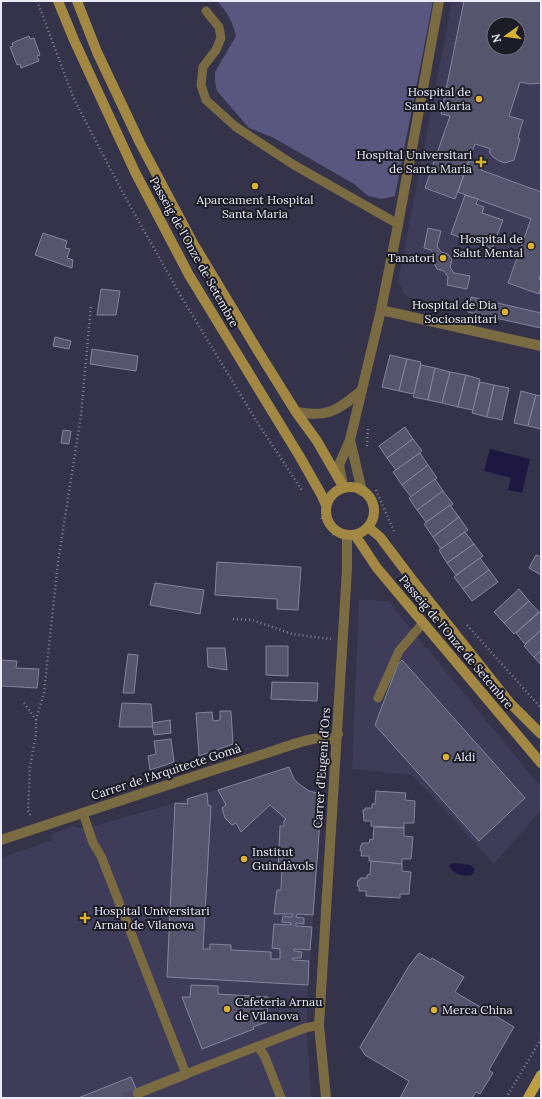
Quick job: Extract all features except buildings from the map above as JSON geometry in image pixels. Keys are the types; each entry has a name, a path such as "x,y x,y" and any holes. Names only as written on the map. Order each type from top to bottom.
{"main road":[{"path":"528,1098 541,1075"}],"street":[{"name":"Passeig de l'Onze de Setembre","path":"58,1 74,40 135,172 189,275 300,458 326,505"},
{"name":"Passeig de l'Onze de Setembre","path":"77,1 97,52 140,143 186,230 254,344 296,412 317,441 344,488"},
{"path":"344,488 339,465 350,440 381,310 439,1"},
{"path":"381,310 541,346"},
{"path":"296,412 310,415 321,415 334,411 362,390"},
{"path":"350,440 362,491"},
{"path":"344,488 356,488 362,491 368,496 373,507 373,519 362,532 351,535 339,533 332,528 328,521 326,505 332,494 344,488"},
{"name":"Passeig de l'Onze de Setembre","path":"368,526 380,537 510,703 541,734"},
{"name":"Passeig de l'Onze de Setembre","path":"351,535 541,763"},
{"name":"Carrer d'Eugeni d'Ors","path":"326,1098 319,1025 347,569 351,535"},
{"name":"Carrer de l'Arquitecte Gomà","path":"1,840 200,774 315,738 329,740 333,739 338,734"},
{"path":"138,1093 186,1074"}],"lane":[{"path":"206,12 219,27 220,38 216,50 203,66 201,85 206,100 236,127 294,165 398,224"},
{"path":"378,698 398,651 423,623"},
{"path":"83,813 93,842 101,856 186,1074 306,1028 319,1025"},
{"path":"258,1046 265,1057 281,1098"}],"path":[{"path":"34,829 28,810 30,766 36,735 36,720 44,693 58,562 81,415 91,306"},
{"path":"367,449 366,442 368,428"},
{"path":"375,486 396,535"},
{"path":"233,618 252,620 292,634 343,641"},
{"path":"466,624 541,708"},
{"path":"24,703 36,720"},
{"path":"506,1098 541,1039"}],"shaded area":[{"path":"217,1 433,1 395,196 382,199 368,196 354,184 272,137 249,128 217,91 215,72 236,36 229,17"},
{"name":"Hospital Universitari de Santa Maria","path":"452,1 541,1 541,328 413,299 404,294 399,282"},
{"path":"490,449 530,459 522,493 508,490 511,478 484,471"},
{"path":"359,599 388,601 541,787 541,810 494,864 412,775 352,769"},
{"name":"Hospital Universitari Arnau de Vilanova","path":"289,767 294,779 299,784 309,791 322,794 308,985 307,1033 311,1098 1,1098 1,858 52,840 51,834 73,826 83,829 175,803"},
{"path":"454,863 470,865 474,868 474,872 469,876 456,873 449,866"}],"tunnel":[{"path":"124,1098 138,1093"}],"place":[{"name":"Hospital de Santa Maria","path":"479,99"},
{"name":"Hospital Universitari de Santa Maria","path":"481,162"},
{"name":"Aparcament Hospital Santa Maria","path":"255,186"},
{"name":"Hospital de Salut Mental","path":"531,246"},
{"name":"Tanatori","path":"443,258"},
{"name":"Hospital de Dia Sociosanitari","path":"505,312"},
{"name":"Aldi","path":"446,757"},
{"name":"Institut Guindàvols","path":"244,859"},
{"name":"Hospital Universitari Arnau de Vilanova","path":"85,918"},
{"name":"Cafeteria Arnau de Vilanova","path":"227,1009"},
{"name":"Merca China","path":"434,1010"}]}
